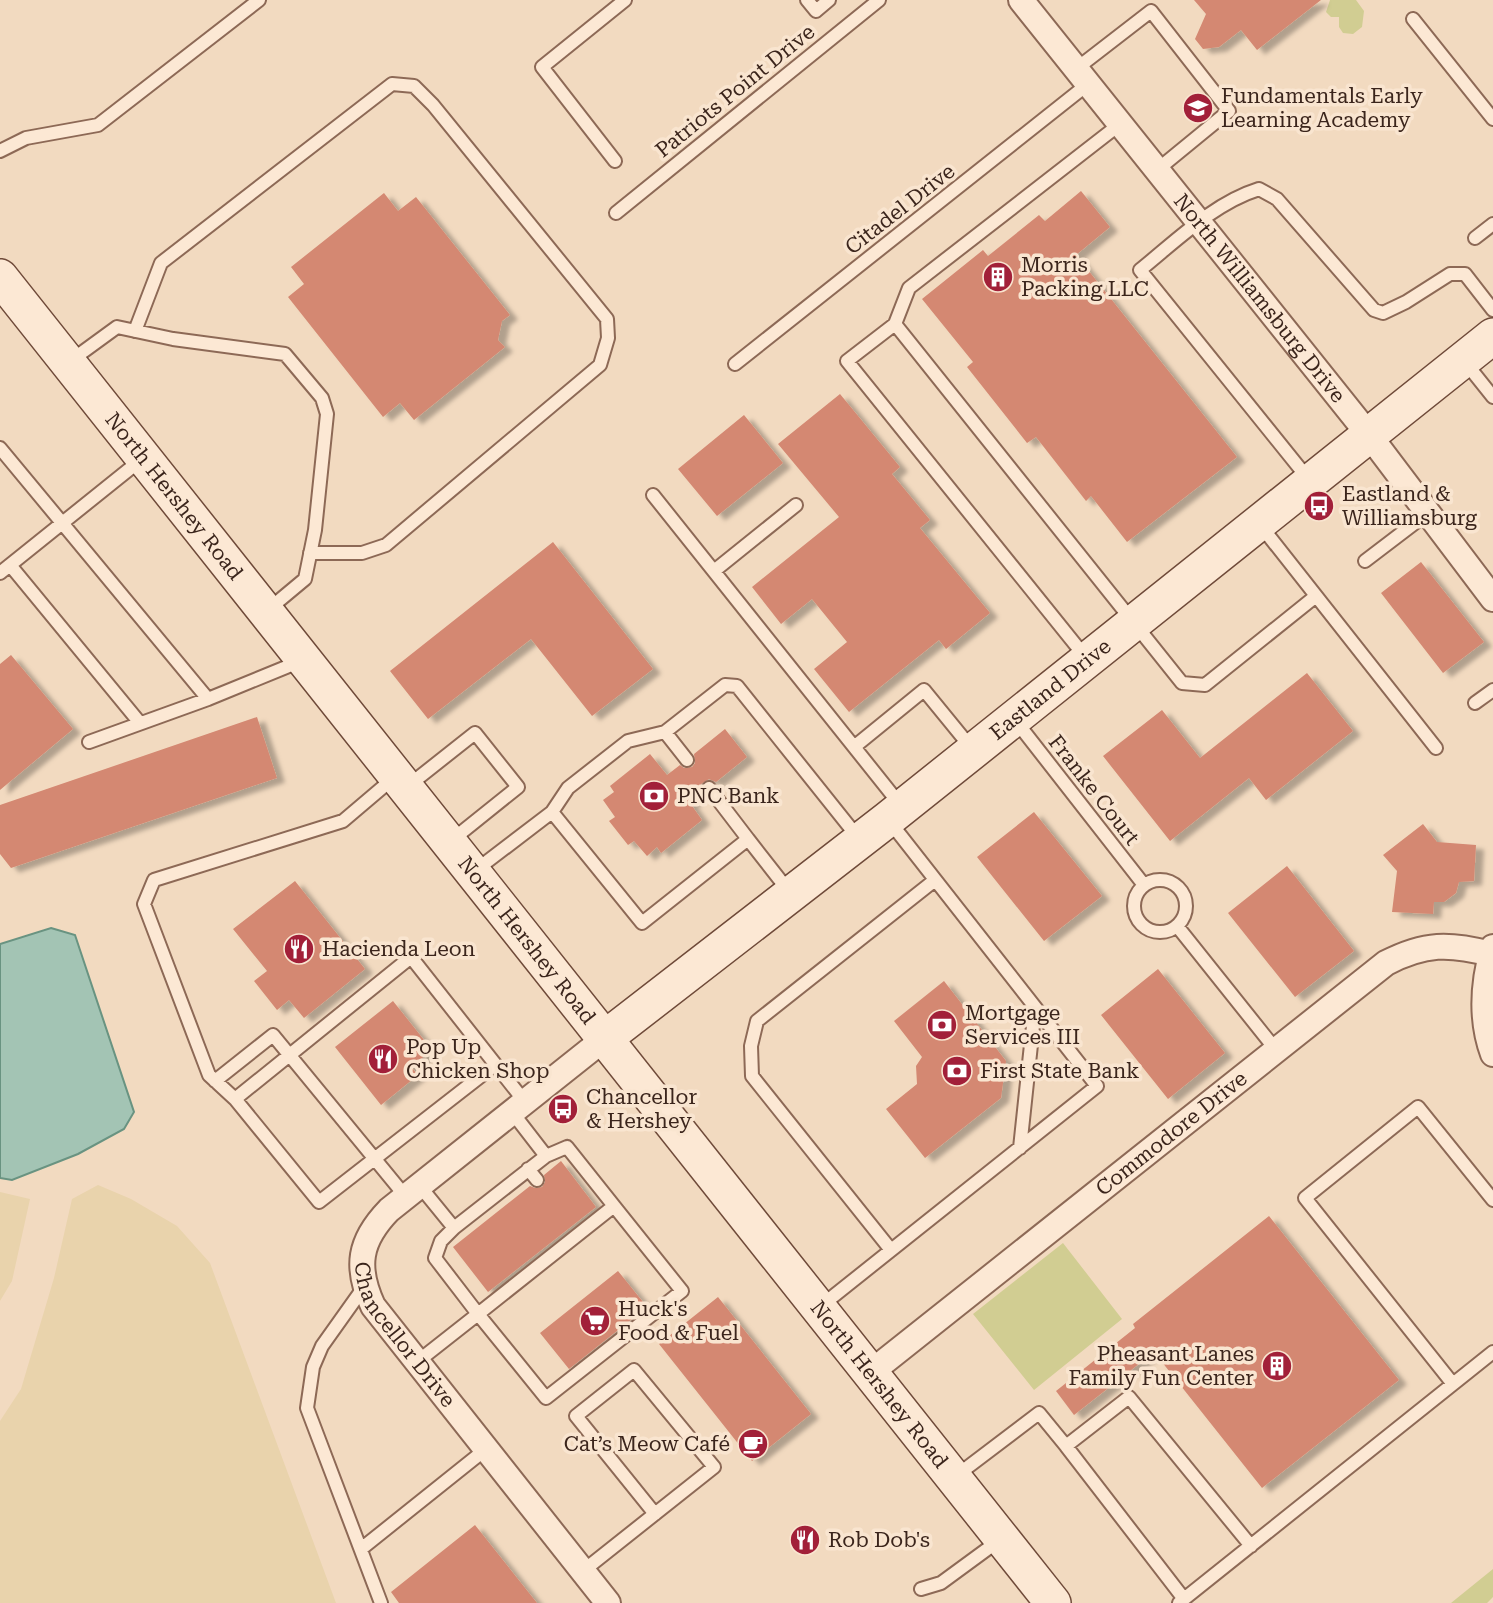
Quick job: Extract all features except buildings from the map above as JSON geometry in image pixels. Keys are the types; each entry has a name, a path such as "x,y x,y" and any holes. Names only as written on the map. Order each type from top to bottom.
{"main road":[{"name":"North Hershey Road","path":"0,277 1053,1603"},
{"name":"Eastland Drive","path":"604,1039 895,813 1493,337"}],"street":[{"name":"North Williamsburg Drive","path":"1021,0 1369,435 1493,599"},
{"name":"Commodore Drive","path":"870,1373 1386,963 1408,952 1436,945 1492,950"},
{"path":"1492,950 1483,988 1485,1016 1493,1054"},
{"name":"Chancellor Drive","path":"604,1039 374,1224 361,1264 364,1287 373,1306 608,1603"}],"lane":[{"path":"0,151 26,138 98,125 258,0"},
{"path":"615,161 542,67 625,0"},
{"path":"807,0 816,10 829,0"},
{"name":"Patriots Point Drive","path":"616,212 879,0"},
{"name":"Citadel Drive","path":"735,364 1082,77 1151,11 1229,111 1157,170"},
{"path":"1413,19 1493,119"},
{"path":"135,331 161,263 392,84 414,86 433,105 607,319 608,338 600,365 386,545 362,552 310,554"},
{"path":"1087,660 847,361 895,324 909,289 1120,124"},
{"path":"1311,481 1140,270 1199,223 1242,195 1259,190 1277,198 1374,310 1383,313 1450,274 1465,274 1493,310"},
{"path":"1475,238 1493,224"},
{"path":"895,324 1182,683 1205,685 1316,596"},
{"path":"68,362 117,327 285,354 322,398 327,414 305,579 266,612"},
{"path":"1463,360 1493,397"},
{"path":"0,448 208,699"},
{"path":"140,723 5,569 143,458"},
{"path":"653,495 854,747 935,880 1097,1086 819,1308"},
{"path":"714,571 796,505"},
{"path":"1365,561 1428,513"},
{"path":"1258,523 1436,748"},
{"path":"89,742 208,699 304,660"},
{"path":"473,873 552,813 568,788 628,741 665,733 725,685 737,686 860,840"},
{"path":"854,747 924,690 973,750"},
{"path":"1475,703 1493,690"},
{"name":"Franke Court","path":"1013,718 1144,885"},
{"path":"449,843 518,787 475,733 343,821 155,880 144,904 209,1075 235,1099 319,1202 495,1065"},
{"path":"665,733 687,760"},
{"path":"709,788 791,894"},
{"path":"552,813 642,923 748,839"},
{"path":"891,1250 752,1076 751,1046 757,1021 935,880"},
{"path":"1151,881 1167,881 1181,889 1185,896 1186,912 1177,926 1161,932 1153,931 1140,923 1136,915 1135,899 1144,885 1151,881"},
{"path":"1177,926 1276,1050"},
{"path":"235,1099 411,957 495,1065 546,1156"},
{"path":"1020,1148 1035,1007"},
{"path":"215,1081 273,1034 375,1158 454,1228"},
{"path":"1452,1384 1305,1198 1419,1107 1493,1200"},
{"path":"567,1147 682,1291 546,1398 435,1258 441,1241 454,1228 472,1223 494,1196 546,1156 567,1147"},
{"path":"528,1169 537,1180"},
{"path":"494,1196 502,1207"},
{"path":"417,1362 478,1314 542,1256 575,1230 614,1206"},
{"path":"364,1287 337,1323 317,1358 313,1367 307,1408 381,1603"},
{"path":"954,1478 1039,1413 1181,1601 1493,1352"},
{"path":"583,1571 655,1514 714,1466 634,1370 576,1416 655,1514"},
{"path":"1066,1447 1129,1397 1251,1546"},
{"path":"361,1549 486,1449"},
{"path":"921,1589 941,1583 1002,1538"}],"shaded area":[{"path":"1330,0 1356,0 1364,11 1362,27 1353,34 1343,33 1339,27 1339,17 1331,17 1326,12"},
{"path":"51,928 75,935 134,1112 124,1129 78,1154 12,1180 0,1178 0,944"},
{"path":"98,1185 131,1199 177,1226 210,1263 336,1603 0,1603 0,1421 21,1389 54,1278 72,1199"},
{"path":"0,1192 30,1199 12,1281 0,1301"},
{"path":"1063,1243 1122,1319 1034,1390 973,1314"},
{"path":"1493,1569 1493,1597 1487,1603 1451,1603"}],"place":[{"name":"Fundamentals Early Learning Academy","path":"1198,108"},
{"name":"Morris Packing LLC","path":"998,277"},
{"name":"Eastland & Williamsburg","path":"1319,506"},
{"name":"PNC Bank","path":"654,796"},
{"name":"Hacienda Leon","path":"299,949"},
{"name":"Mortgage Services III","path":"942,1025"},
{"name":"Pop Up Chicken Shop","path":"383,1059"},
{"name":"First State Bank","path":"957,1071"},
{"name":"Chancellor & Hershey","path":"563,1109"},
{"name":"Huck's Food & Fuel","path":"595,1321"},
{"name":"Pheasant Lanes Family Fun Center","path":"1277,1366"},
{"name":"Cat’s Meow Café","path":"753,1444"},
{"name":"Rob Dob's","path":"805,1540"}]}
